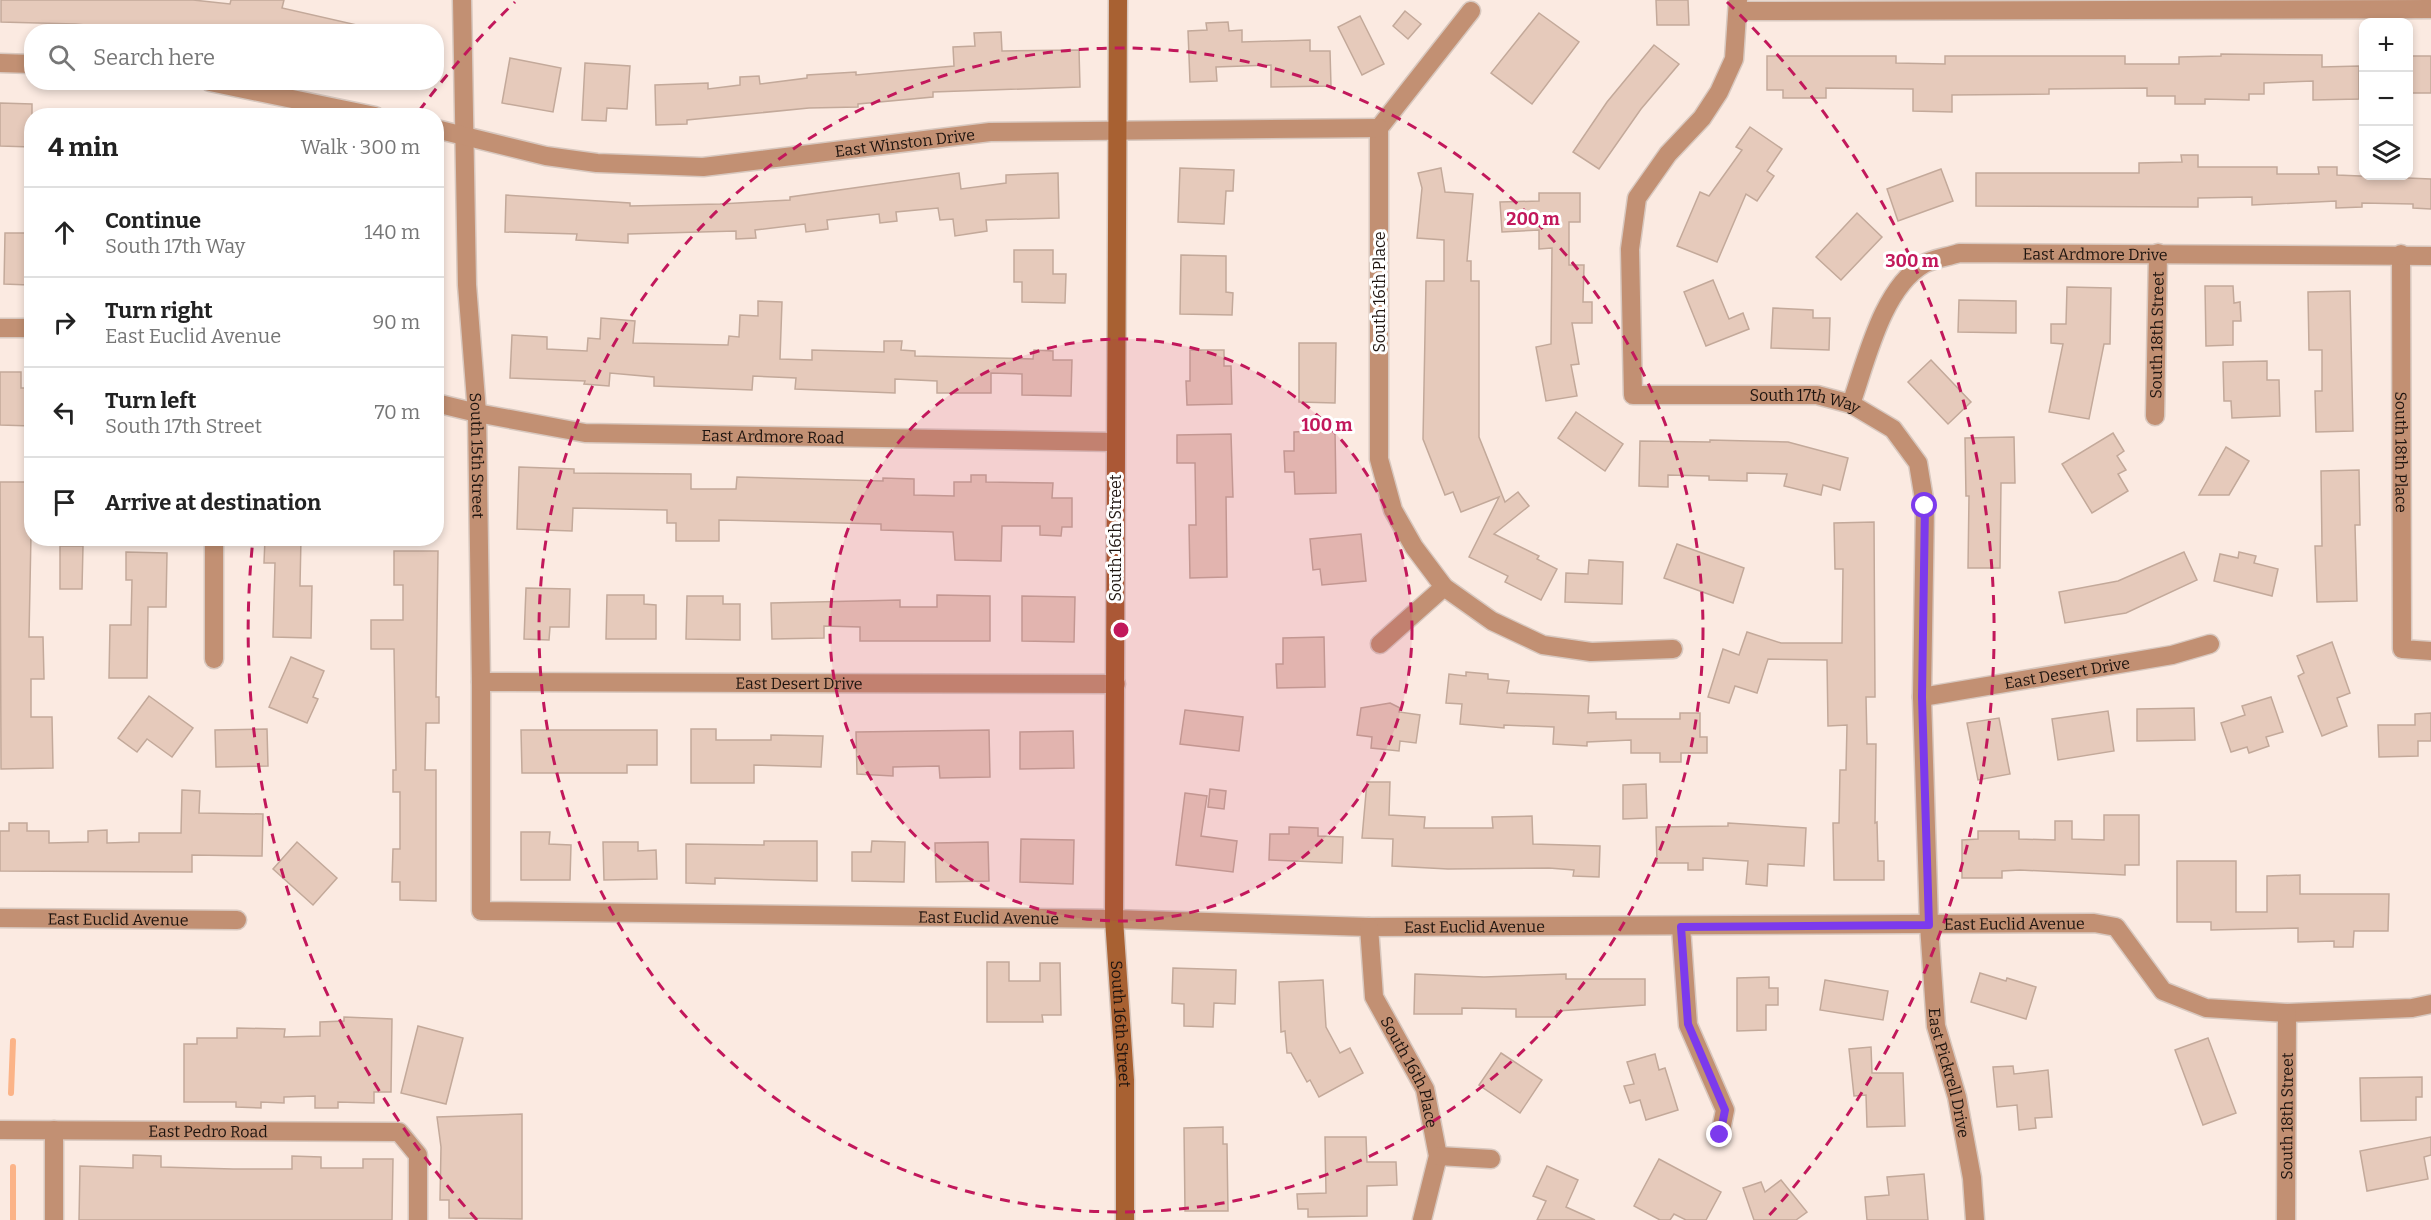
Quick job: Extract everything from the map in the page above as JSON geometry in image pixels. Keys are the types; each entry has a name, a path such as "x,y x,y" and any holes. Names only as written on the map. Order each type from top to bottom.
{"main road":[{"name":"South 16th Street","path":"1118,0 1114,442 1116,684 1114,919 1125,1080 1125,1220"}],"street":[{"name":"South 15th Street","path":"462,0 462,135 467,285 477,414 481,682 481,911"},
{"path":"1738,5 2431,9"},
{"name":"South 17th Way","path":"1738,5 1734,59 1719,92 1702,118 1668,154 1637,198 1630,249 1633,395 1817,395 1851,404 1893,429 1918,463 1925,506 1922,697 1929,925"},
{"path":"1378,128 1472,11"},
{"path":"0,63 24,64"},
{"path":"249,90 336,108"},
{"name":"East Winston Drive","path":"444,131 546,156 597,163 703,166 990,132 1378,128"},
{"name":"South 16th Place","path":"1378,128 1379,459 1393,510 1414,547 1444,587 1491,621 1543,645 1591,652 1673,649"},
{"name":"East Ardmore Drive","path":"1851,404 1882,313 1897,290 1924,264 1959,253 2401,254 2431,256"},
{"name":"South 18th Street","path":"2155,416 2158,253"},
{"name":"South 18th Place","path":"2401,254 2402,649 2431,651"},
{"path":"0,328 24,328"},
{"name":"East Ardmore Road","path":"444,405 477,414 585,433 1114,442"},
{"path":"214,546 214,659"},
{"path":"1380,644 1444,587"},
{"name":"East Desert Drive","path":"1922,697 2172,655 2210,644"},
{"name":"East Desert Drive","path":"481,682 1116,684"},
{"name":"East Euclid Avenue","path":"481,911 1114,919 1369,927 1681,927 2094,922 2116,927 2163,991 2206,1008 2287,1013 2412,1008 2431,1004"},
{"name":"East Euclid Avenue","path":"0,918 237,920"},
{"name":"East Pickrell Drive","path":"1929,925 1936,1026 1957,1098 1972,1178 1975,1220"},
{"name":"South 16th Place","path":"1369,927 1374,997 1425,1089 1438,1156 1422,1220"},
{"path":"1681,927 1688,1024 1725,1110 1720,1135"},
{"name":"South 18th Street","path":"2286,1220 2287,1013"},
{"name":"East Pedro Road","path":"0,1130 378,1130 399,1132 418,1155 417,1220"},
{"path":"54,1130 54,1220"},
{"path":"1438,1156 1491,1160"}],"building":[{"path":"1,0 193,0 230,4 231,0 284,0 282,8 353,24 75,24 1,22"},
{"path":"1656,0 1688,0 1689,25 1657,25"},
{"path":"1405,11 1421,24 1408,39 1393,26"},
{"path":"1539,13 1579,42 1532,104 1491,73"},
{"path":"1360,16 1384,64 1362,75 1338,27"},
{"path":"1228,22 1229,31 1242,30 1242,42 1310,40 1310,51 1330,51 1331,86 1271,87 1271,65 1216,67 1217,81 1190,82 1188,31 1207,30 1206,23"},
{"path":"1001,32 1002,51 1079,50 1080,87 933,92 933,97 858,104 858,107 809,108 687,120 687,124 656,125 655,85 708,83 708,89 740,85 740,77 759,76 760,84 807,78 807,75 856,72 856,75 954,66 953,47 975,46 974,33"},
{"path":"1654,45 1679,64 1641,109 1599,169 1573,152 1607,102"},
{"path":"2221,54 2322,55 2322,67 2359,66 2359,99 2313,100 2313,81 2264,83 2264,94 2249,94 2249,100 2205,99 2205,104 2175,104 2175,96 2147,96 2147,88 2049,89 2049,94 1952,95 1952,112 1913,111 1913,89 1826,88 1826,98 1783,98 1783,90 1767,90 1767,56 1896,56 1896,63 1945,64 1945,56 2125,56 2125,64 2179,64 2179,57 2221,56"},
{"path":"2413,56 2431,56 2431,93 2413,93"},
{"path":"510,58 561,68 553,112 502,103"},
{"path":"585,63 630,66 627,109 607,108 606,121 582,120"},
{"path":"0,103 32,104 32,108 24,108 24,147 0,146"},
{"path":"1750,127 1782,149 1767,171 1774,176 1757,201 1746,194 1717,262 1677,246 1700,192 1709,196 1742,150 1736,147"},
{"path":"2181,155 2198,155 2198,167 2277,167 2277,174 2319,174 2318,167 2337,167 2337,175 2359,176 2359,180 2431,179 2431,209 2413,208 2413,204 2362,203 2362,207 2336,208 2336,201 2252,205 2252,197 2198,198 2198,207 1976,206 1976,173 2139,173 2139,163 2182,162"},
{"path":"1180,168 1234,170 1233,191 1226,191 1224,224 1178,222"},
{"path":"1441,168 1445,192 1473,194 1467,261 1471,261 1471,281 1479,281 1479,437 1505,502 1518,492 1529,506 1494,534 1539,556 1537,559 1557,569 1541,600 1505,582 1508,576 1469,557 1499,497 1461,512 1453,492 1445,495 1423,439 1426,281 1444,281 1444,240 1417,238 1422,188 1418,173"},
{"path":"1941,169 1953,201 1898,221 1887,189"},
{"path":"959,173 961,189 1006,183 1006,175 1058,173 1059,218 986,220 987,231 955,236 953,219 940,220 938,208 896,212 897,221 880,223 879,214 827,220 828,229 806,232 805,224 755,230 756,238 736,239 736,231 628,234 628,243 576,240 577,234 505,232 506,195 630,203 630,206 720,204 790,200 790,197"},
{"path":"1539,193 1580,193 1580,222 1569,222 1569,265 1584,265 1583,302 1592,302 1592,323 1572,323 1579,364 1571,365 1577,396 1546,401 1536,347 1551,344 1552,248 1539,249 1539,230 1502,232 1500,202 1539,201"},
{"path":"1857,213 1882,237 1841,280 1816,257"},
{"path":"5,233 24,233 24,285 4,284"},
{"path":"1014,250 1053,250 1053,274 1066,274 1065,303 1022,302 1022,282 1014,282"},
{"path":"1181,255 1226,256 1226,292 1233,293 1232,315 1180,314"},
{"path":"1713,280 1729,319 1743,313 1749,329 1706,346 1684,292"},
{"path":"2205,286 2233,286 2234,303 2240,302 2241,321 2233,321 2233,345 2206,346"},
{"path":"2067,287 2111,288 2110,344 2104,344 2089,419 2049,412 2063,344 2051,343 2051,324 2066,324"},
{"path":"2350,291 2353,431 2316,432 2315,391 2322,391 2322,350 2309,350 2308,292"},
{"path":"1959,300 2016,301 2016,333 1958,332"},
{"path":"758,301 782,302 780,359 812,360 812,350 884,352 884,341 902,341 901,350 915,351 915,356 1033,359 1034,350 1053,351 1053,360 1072,360 1071,396 1022,395 1022,374 991,373 991,393 937,393 937,381 895,379 895,393 795,389 796,378 753,376 752,390 654,386 654,377 610,373 609,386 584,384 585,381 510,378 512,335 547,337 547,349 587,351 588,338 600,339 601,318 635,321 633,343 728,345 729,336 739,337 740,315 758,316"},
{"path":"1773,308 1813,310 1813,318 1830,318 1829,350 1771,348"},
{"path":"1299,343 1336,343 1335,403 1299,402"},
{"path":"1190,350 1224,350 1224,366 1231,366 1232,404 1187,405 1186,381 1190,381"},
{"path":"1931,360 1971,402 1948,424 1908,382"},
{"path":"2267,361 2267,380 2279,380 2280,416 2232,418 2231,401 2224,401 2223,362"},
{"path":"0,372 21,372 21,388 24,388 24,426 0,425"},
{"path":"1576,412 1623,444 1605,471 1558,438"},
{"path":"1335,430 1336,493 1295,494 1294,472 1285,472 1284,451 1294,451 1294,432"},
{"path":"2113,433 2124,451 2117,456 2126,470 2118,474 2128,491 2092,513 2062,464"},
{"path":"1231,434 1233,497 1226,497 1227,577 1190,578 1189,525 1196,525 1195,463 1177,463 1177,435"},
{"path":"2014,437 2015,483 2001,483 2000,568 1968,568 1969,496 1966,496 1965,438"},
{"path":"1710,440 1788,442 1848,458 1840,490 1823,485 1821,495 1784,486 1787,474 1747,473 1747,481 1709,480 1709,476 1668,475 1668,487 1639,486 1640,441 1710,442"},
{"path":"2226,447 2249,461 2229,495 2199,495"},
{"path":"519,467 574,469 574,473 691,474 691,489 736,489 737,477 883,481 883,478 914,479 914,495 954,496 954,482 971,482 971,475 986,475 986,482 1053,483 1052,498 1072,498 1072,527 1062,527 1061,536 1040,535 1040,526 1002,526 1001,561 955,560 953,532 881,530 881,524 719,520 719,541 676,541 676,523 667,523 667,510 573,508 572,531 517,529"},
{"path":"2359,470 2360,525 2355,525 2357,601 2317,602 2315,546 2322,546 2321,471"},
{"path":"0,482 24,482 24,546 31,546 29,637 43,637 44,679 31,679 31,717 52,717 53,768 1,769"},
{"path":"1874,522 1875,697 1866,697 1867,744 1876,744 1875,823 1877,822 1878,861 1884,861 1884,880 1834,880 1833,823 1839,823 1840,770 1846,770 1847,725 1828,726 1827,660 1768,659 1757,693 1735,686 1729,703 1708,697 1723,649 1739,655 1747,632 1781,643 1842,643 1843,569 1835,569 1834,523"},
{"path":"1361,534 1366,581 1322,585 1320,569 1313,570 1310,539"},
{"path":"1677,544 1744,568 1733,603 1664,578"},
{"path":"60,546 83,546 82,589 60,589"},
{"path":"265,546 301,546 300,586 312,586 311,638 273,637 275,563 264,563"},
{"path":"394,551 438,551 436,697 439,697 439,723 426,723 425,770 436,770 436,901 400,900 400,882 392,882 393,849 400,849 400,792 393,792 393,770 396,770 394,649 371,649 371,620 403,620 403,585 394,585"},
{"path":"126,552 167,553 166,607 148,607 147,678 109,678 110,625 131,625 132,580 126,580"},
{"path":"2184,552 2197,580 2126,613 2065,623 2059,592 2118,581"},
{"path":"2239,552 2256,556 2254,563 2278,569 2272,596 2214,581 2220,554 2238,558"},
{"path":"1589,560 1623,562 1622,604 1565,602 1566,573 1588,574"},
{"path":"526,588 570,589 569,627 550,627 549,640 524,639"},
{"path":"607,595 644,595 644,604 656,605 656,639 606,639"},
{"path":"937,595 990,596 990,641 860,641 860,627 824,626 824,638 772,639 771,603 900,600 900,607 937,607"},
{"path":"687,596 723,596 723,604 740,604 740,640 686,639"},
{"path":"1022,596 1075,597 1074,642 1022,641"},
{"path":"1324,637 1325,687 1277,688 1276,664 1283,664 1283,638"},
{"path":"2332,642 2350,693 2337,698 2347,726 2322,736 2298,676 2304,673 2297,656"},
{"path":"291,657 324,671 313,697 318,699 307,723 269,707"},
{"path":"1466,672 1488,674 1488,679 1509,681 1507,693 1589,696 1588,713 1616,712 1616,719 1680,719 1680,713 1700,713 1700,737 1707,737 1707,753 1681,753 1681,762 1660,762 1660,753 1631,753 1631,740 1587,742 1587,746 1553,744 1554,727 1504,725 1504,728 1460,724 1462,704 1446,703 1449,674 1466,676"},
{"path":"149,696 193,728 172,757 147,739 137,752 118,738"},
{"path":"2271,697 2283,732 2266,737 2269,746 2249,753 2247,747 2231,752 2221,723 2245,715 2242,706"},
{"path":"1390,703 1400,708 1399,712 1420,715 1416,743 1400,741 1399,751 1371,748 1372,737 1357,735 1361,708"},
{"path":"2194,708 2195,740 2137,741 2137,709"},
{"path":"1185,710 1243,717 1239,751 1180,744"},
{"path":"2108,711 2114,751 2058,760 2052,719"},
{"path":"2431,713 2431,741 2418,741 2418,756 2379,757 2378,725 2415,725 2415,714"},
{"path":"1999,718 2010,774 1978,780 1967,723"},
{"path":"267,729 268,766 216,767 215,730"},
{"path":"691,729 716,729 716,740 771,740 771,735 823,736 821,767 754,765 754,783 691,783"},
{"path":"521,730 657,730 657,765 627,765 627,773 522,773"},
{"path":"989,730 990,777 940,778 939,766 893,767 893,776 857,774 856,732"},
{"path":"1073,731 1074,768 1020,769 1020,732"},
{"path":"1367,782 1390,782 1389,815 1425,817 1424,828 1493,828 1492,817 1532,816 1533,844 1600,846 1599,877 1573,876 1574,870 1549,868 1448,869 1392,866 1393,839 1362,838"},
{"path":"1646,784 1647,818 1623,819 1623,785"},
{"path":"1210,789 1226,791 1224,809 1208,807"},
{"path":"182,790 200,791 199,813 263,814 262,856 192,855 192,872 0,871 0,831 9,831 9,823 27,823 27,831 49,831 49,843 88,842 88,831 107,830 107,843 139,842 139,833 181,833"},
{"path":"1185,793 1207,796 1201,836 1237,841 1233,872 1176,865"},
{"path":"2104,815 2139,815 2139,865 2125,865 2125,875 2020,870 2002,871 2002,878 1962,878 1962,840 1978,839 1978,831 2019,831 2019,839 2055,840 2055,821 2072,821 2072,839 2104,840"},
{"path":"1728,823 1806,828 1804,866 1768,864 1767,886 1746,884 1748,861 1703,858 1703,870 1688,870 1688,863 1657,863 1656,827 1728,826"},
{"path":"1289,827 1318,828 1318,836 1343,837 1342,863 1269,860 1270,834 1289,834"},
{"path":"521,832 550,832 549,844 571,845 570,880 521,880"},
{"path":"1021,839 1074,840 1073,884 1020,882"},
{"path":"764,841 817,841 817,881 715,878 715,884 686,883 686,844 764,845"},
{"path":"872,841 905,842 904,882 852,881 852,852 871,852"},
{"path":"297,842 337,878 313,905 273,869"},
{"path":"603,842 638,842 638,851 656,850 657,879 604,880"},
{"path":"988,842 989,881 936,882 935,843"},
{"path":"2177,861 2236,861 2236,912 2267,912 2267,876 2300,875 2300,894 2389,894 2388,931 2354,931 2353,947 2334,947 2334,941 2298,942 2298,928 2211,930 2211,922 2177,922"},
{"path":"987,962 1009,962 1009,981 1040,981 1040,963 1060,963 1061,1015 1042,1015 1043,1022 987,1022"},
{"path":"1173,968 1236,970 1235,1004 1214,1003 1213,1027 1184,1026 1184,1004 1172,1003"},
{"path":"1980,973 2036,987 2026,1019 1971,1002"},
{"path":"1415,974 1484,977 1566,974 1566,979 1645,979 1645,1005 1557,1011 1557,1017 1516,1017 1516,1009 1462,1008 1462,1014 1414,1014"},
{"path":"1769,977 1769,988 1778,988 1778,1005 1766,1005 1766,1030 1737,1031 1737,978"},
{"path":"1323,980 1326,1027 1340,1053 1350,1048 1363,1073 1319,1097 1310,1080 1307,1082 1291,1053 1287,1053 1285,1031 1281,1032 1279,982"},
{"path":"1825,980 1888,991 1883,1020 1820,1010"},
{"path":"344,1017 392,1019 391,1092 374,1092 374,1103 338,1102 338,1108 315,1108 315,1096 284,1097 284,1103 261,1102 261,1108 236,1107 236,1102 184,1102 184,1044 197,1044 197,1038 237,1038 237,1028 285,1029 284,1037 320,1036 320,1022 344,1021"},
{"path":"418,1026 463,1038 446,1104 401,1093"},
{"path":"2208,1038 2236,1113 2203,1125 2175,1050"},
{"path":"1871,1047 1872,1073 1903,1073 1905,1126 1867,1127 1866,1095 1854,1096 1849,1049"},
{"path":"1501,1053 1542,1080 1520,1113 1479,1085"},
{"path":"1655,1054 1659,1070 1665,1068 1678,1110 1646,1120 1640,1100 1630,1103 1624,1086 1634,1084 1627,1062"},
{"path":"2013,1066 2014,1074 2048,1070 2052,1117 2035,1118 2036,1128 2019,1130 2017,1105 1997,1107 1993,1067"},
{"path":"2422,1077 2422,1097 2416,1097 2416,1120 2361,1121 2360,1078"},
{"path":"522,1114 522,1219 449,1218 449,1200 440,1200 441,1147 437,1117"},
{"path":"1223,1127 1223,1144 1227,1144 1228,1211 1185,1211 1184,1128"},
{"path":"1325,1137 1366,1137 1367,1162 1396,1162 1397,1185 1367,1186 1367,1216 1308,1217 1308,1209 1298,1209 1297,1194 1326,1193"},
{"path":"2431,1137 2431,1155 2424,1157 2428,1179 2367,1191 2360,1151"},
{"path":"133,1155 161,1156 161,1167 233,1169 292,1169 292,1156 321,1157 321,1168 363,1168 363,1159 393,1159 392,1220 79,1220 80,1166 133,1168"},
{"path":"1659,1159 1721,1192 1706,1220 1686,1220 1674,1214 1670,1220 1660,1220 1634,1206"},
{"path":"1547,1166 1578,1180 1566,1207 1595,1220 1537,1220 1546,1201 1533,1196"},
{"path":"1924,1174 1928,1220 1867,1220 1865,1197 1889,1195 1887,1177"},
{"path":"1781,1180 1807,1212 1796,1220 1754,1220 1743,1188 1761,1182 1765,1192"}],"waterway":[{"path":"11,1093 13,1041"},
{"path":"13,1167 13,1220"}],"route":[{"path":"1720,1135 1725,1110 1688,1024 1681,927 1929,925 1922,697 1925,506"}]}
